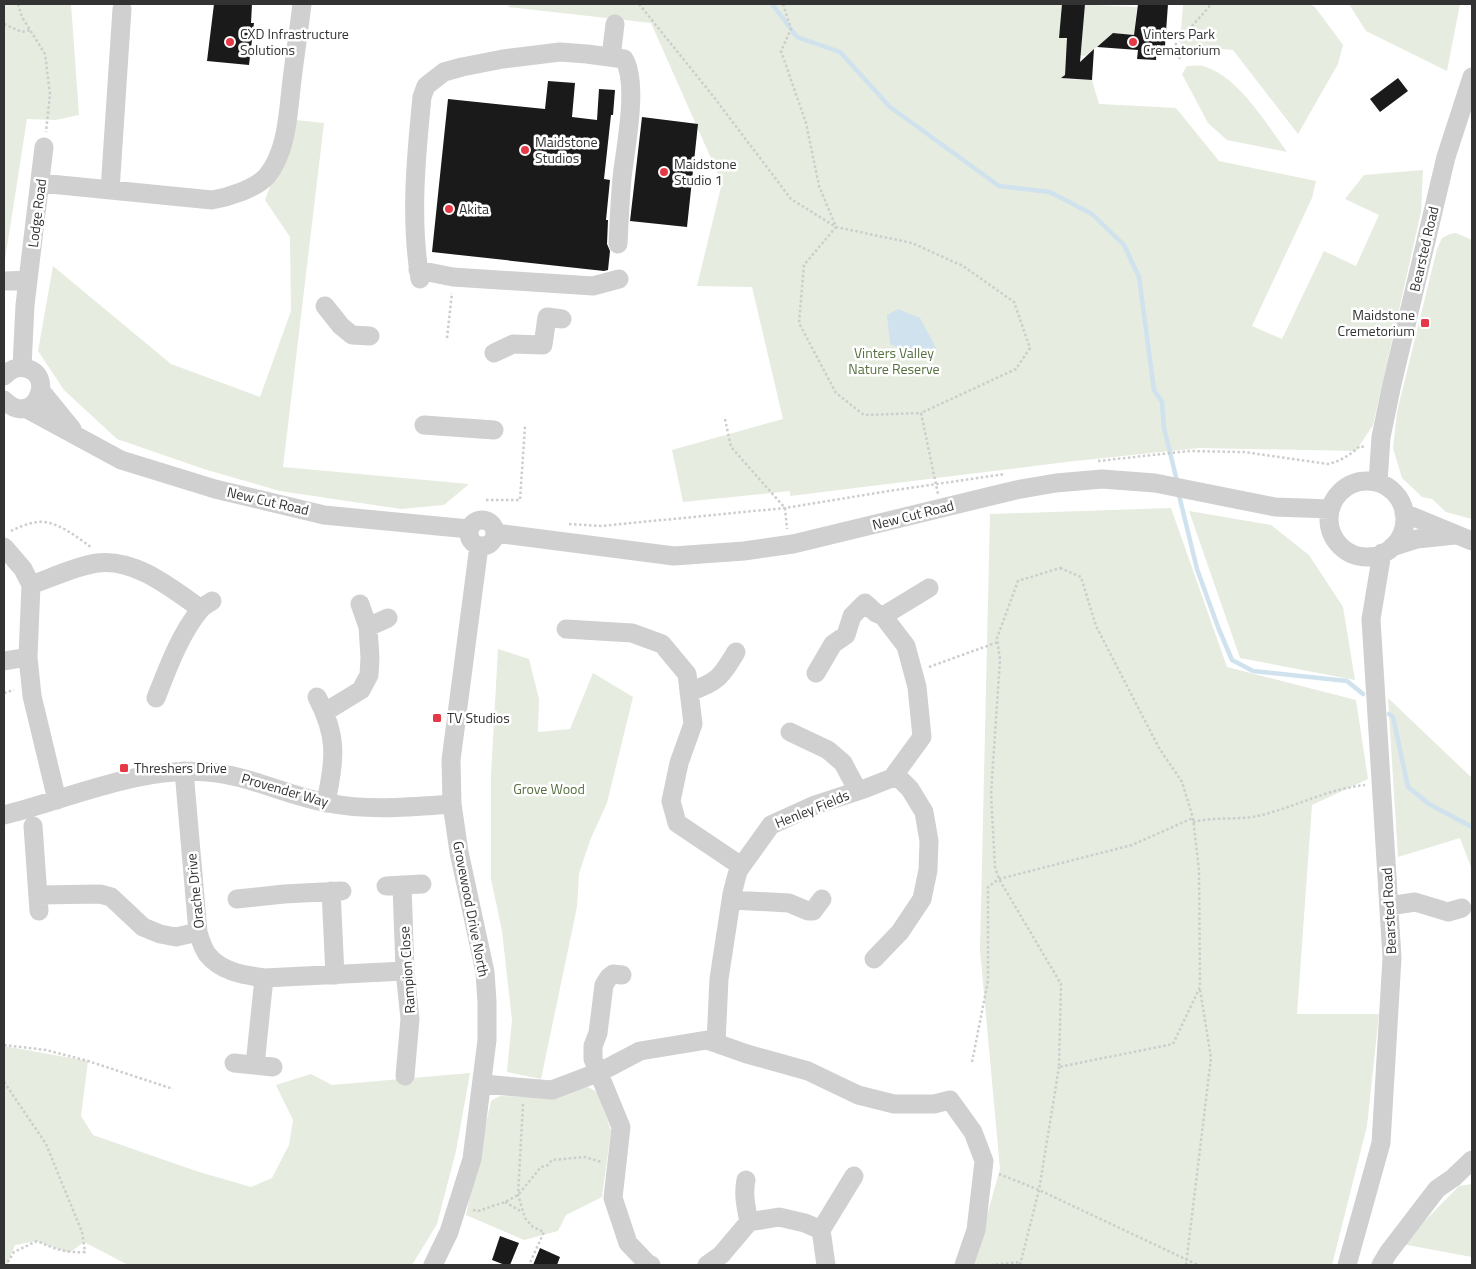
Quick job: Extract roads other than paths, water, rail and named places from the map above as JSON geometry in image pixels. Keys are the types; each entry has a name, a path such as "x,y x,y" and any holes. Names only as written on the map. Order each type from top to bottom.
{"street":[{"path":"40,183 212,200 230,197 266,177 279,157 285,132 302,4"},
{"path":"110,190 122,9"},
{"path":"611,57 615,24"},
{"path":"618,244 631,80 628,65 624,59 560,52 503,58 444,72 426,86 421,100 415,192 419,274 594,286 619,279"},
{"name":"Bearsted Road","path":"1378,482 1381,437 1392,384 1446,157 1472,77"},
{"name":"Lodge Road","path":"22,367 25,306 44,147"},
{"path":"6,281 28,280"},
{"path":"325,306 341,326 361,336"},
{"path":"494,353 513,344 542,345 548,317 562,319"},
{"path":"4,376 9,370 22,367"},
{"name":"New Cut Road","path":"11,405 36,402 41,391 41,384 34,373 22,367"},
{"name":"New Cut Road","path":"41,391 77,435"},
{"name":"New Cut Road","path":"11,405 77,435 121,460 224,491 324,514 469,530 474,523 484,520 492,524 495,533 674,556 744,551 788,545 1040,486 1102,479 1155,483 1275,507 1330,509"},
{"path":"424,425 494,430"},
{"path":"1387,550 1400,537 1404,525 1404,513 1401,503 1395,494 1378,482 1358,482 1348,486 1337,496 1330,509 1330,527 1338,543 1347,551 1358,556 1370,556 1387,550 1417,538 1463,538"},
{"path":"1404,513 1463,538"},
{"path":"469,530 470,539 479,546 491,543 495,533"},
{"path":"6,540 31,584 28,657 32,696 57,800"},
{"name":"Grovewood Drive North","path":"433,1265 449,1232 472,1159 483,1084 487,1040 485,972 459,852 452,804 452,760 455,724 479,546"},
{"name":"Bearsted Road","path":"1347,1265 1381,1143 1392,958 1371,619 1387,550"},
{"path":"31,584 100,563 122,564 144,572 206,605 189,626 174,673 156,698"},
{"path":"816,673 833,644 846,635 852,616 865,602 879,614 929,588"},
{"path":"326,803 334,753 333,742 321,704 344,701 361,690 369,676 368,627 360,604"},
{"name":"Henley Fields","path":"716,1043 719,979 731,900 741,866 771,825 815,805 892,778 922,737 916,687 906,646 879,614"},
{"path":"368,627 388,618"},
{"path":"566,629 632,633 662,644 687,674 693,724 679,763 672,801 677,823 741,866"},
{"path":"689,692 715,681 723,674 736,652"},
{"path":"4,661 28,657"},
{"path":"790,732 828,750 843,763 858,791"},
{"name":"Provender Way","path":"4,815 148,774 184,771 229,774 326,803 364,809 452,804"},
{"name":"Orache Drive","path":"184,771 198,932 206,954 222,968 246,976 264,978 335,976 405,971"},
{"path":"874,959 900,932 922,899 928,870 929,841 924,812 910,789 895,774"},
{"path":"33,826 39,903 100,894 111,897 143,927 160,934 176,937 198,932"},
{"name":"Rampion Close","path":"404,1076 401,1055 410,1019 394,886 422,884"},
{"path":"237,899 337,891 335,976"},
{"path":"731,900 789,903 808,911 813,911 822,899"},
{"path":"1389,906 1415,902 1448,912 1462,908"},
{"path":"622,975 613,974 604,985 598,1033 594,1046 594,1059 621,1127 613,1198 628,1244 651,1265"},
{"path":"234,1063 264,1066 264,978"},
{"path":"483,1084 552,1090 598,1072 640,1050 707,1040 747,1054 808,1071 867,1098 894,1104 934,1104 950,1100 973,1132 984,1161 976,1230 964,1265"},
{"path":"1381,1265 1437,1189 1453,1178 1472,1160"},
{"path":"826,1265 821,1230 854,1176"},
{"path":"746,1180 745,1194 749,1222"},
{"path":"707,1265 721,1256 749,1222 779,1217 805,1223 821,1230"}],"water":[{"path":"898,309 920,318 936,348 907,353 890,344 887,315"}],"waterway":[{"path":"772,4 797,37 840,52 890,107 999,186 1050,192 1092,214 1124,245 1139,277 1154,390 1162,402 1164,428 1177,481"},
{"path":"1178,491 1197,569 1232,660 1253,671 1347,681 1363,694"},
{"path":"1389,714 1393,717 1408,787 1429,804 1472,827"}],"place":[{"name":"CXD Infrastructure Solutions","path":"230,42"},
{"name":"Vinters Park Crematorium","path":"1133,42"},
{"name":"Maidstone Studios","path":"525,150"},
{"name":"Maidstone Studio 1","path":"664,172"},
{"name":"Akita","path":"449,209"},
{"name":"Maidstone Cremetorium","path":"1425,323"},
{"name":"TV Studios","path":"437,718"},
{"name":"Threshers Drive","path":"124,768"}],"park label":[{"name":"Vinters Valley Nature Reserve","path":"894,362"},
{"name":"Grove Wood","path":"549,789"}]}
